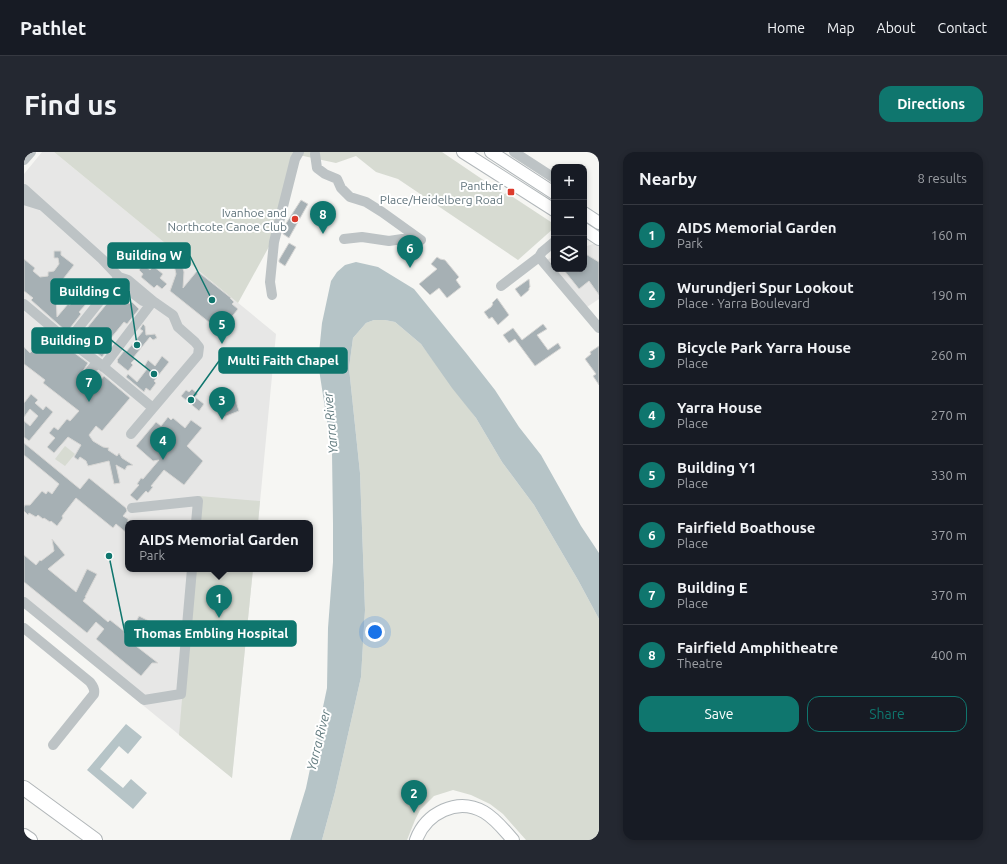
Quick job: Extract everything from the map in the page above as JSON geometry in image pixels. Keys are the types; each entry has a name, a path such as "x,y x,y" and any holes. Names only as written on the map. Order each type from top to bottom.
{"highway":[{"path":"24,788 95,840"},
{"path":"24,836 30,840"}],"main road":[{"path":"463,152 551,208"},
{"path":"497,154 551,192"},
{"path":"587,215 599,224"},
{"path":"587,231 599,239"},
{"path":"416,840 423,826 430,818 450,808 466,806 490,816 513,840"}],"street":[{"path":"24,160 31,152"},
{"path":"272,295 270,282 274,242 295,159 299,152"},
{"path":"514,152 551,176"},
{"path":"313,153 317,168 325,174 337,178 341,188 350,196 366,202 421,240 409,238 388,241 362,237 344,239"},
{"path":"24,189 102,259 119,277 122,285 143,301 153,301 172,315 178,327 199,347 198,355 131,434"},
{"path":"24,200 42,206"},
{"path":"501,286 539,257 542,252 551,244"},
{"path":"539,257 599,328"},
{"path":"68,341 119,277"},
{"path":"102,366 153,301"},
{"path":"24,304 153,408"},
{"path":"87,375 94,366 102,366"},
{"path":"132,508 198,501 196,520"},
{"path":"24,602 144,700 181,694 192,572"},
{"path":"24,628 90,682 95,691 53,745"}],"shaded area":[{"path":"42,152 54,152 276,334 258,520 125,520 125,572 253,572 232,778 24,608 24,174"},
{"path":"54,152 442,152 504,194 507,193 551,222 551,231 518,260 398,179 376,172 356,156 336,163 294,154 271,243 238,303"},
{"path":"599,242 599,299 587,307 556,272 587,272 587,246"},
{"path":"551,258 551,267 545,260"},
{"path":"374,320 395,322 421,344 476,418 502,462 534,505 599,619 599,840 526,840 503,814 490,804 471,795 453,790 434,796 420,810 407,840 322,840 335,792 361,677 365,610 360,473 349,368 353,338 366,323"},
{"path":"65,446 75,454 65,466 55,459"},
{"path":"199,496 260,501 258,520 197,520"},
{"path":"193,572 253,572 232,778 179,735"}],"water":[{"name":"Yarra River","path":"356,262 378,267 414,289 495,390 519,427 541,455 581,526 599,553 599,619 534,505 502,462 476,418 452,388 421,344 395,322 374,320 366,323 353,338 349,368 360,473 365,610 361,677 335,792 322,840 290,840 306,788 327,688 328,628 333,562 333,523 332,453 318,363 322,323 331,281 337,272 345,265"},
{"path":"126,724 142,737 128,754 119,746 100,769 123,788 131,779 147,793 133,809 87,770"}],"building":[{"name":"Ivanhoe and Northcote Canoe Club","path":"301,200 308,204 289,238 283,234 285,225"},
{"path":"289,243 296,247 285,266 279,262 279,260"},
{"path":"155,244 169,248 180,258 184,272 183,288 197,271 234,302 232,304 238,309 230,319 223,313 215,319 224,327 220,331 170,291 176,274 174,265 169,258 162,254 154,253 146,255 135,262 131,258 141,248"},
{"path":"54,251 61,251 61,255 74,265 53,292 56,295 57,317 86,287 84,283 86,281 91,281 91,291 100,288 96,295 94,295 79,312 81,314 67,332 31,300 33,298 24,291 24,259 35,268 33,271 40,277 48,276 48,272 54,271 59,264 58,258 54,258"},
{"path":"587,255 599,262 599,295 589,281 579,289 565,272 587,272"},
{"path":"437,257 445,260 459,277 456,280 461,287 447,298 439,288 430,295 419,284 437,269 431,264"},
{"path":"143,264 150,270 153,266 163,274 160,278 167,284 162,289 157,285 154,288 141,277 143,274 139,270"},
{"path":"529,279 529,290 521,297 515,289"},
{"path":"118,290 123,295 122,297 130,304 132,302 139,309 127,324 124,322 111,338 114,341 102,357 83,340 82,342 78,339"},
{"path":"497,298 509,315 498,325 492,317 489,319 484,312 491,307 493,304 492,303"},
{"path":"143,324 145,326 146,335 155,334 157,338 153,340 150,337 133,358 135,359 131,363 133,365 128,371 117,362 117,360 124,351 126,352 143,331 140,329"},
{"path":"543,324 547,329 537,335 548,350 558,343 561,348 535,366 515,339 509,343 503,335 513,328 522,340"},
{"path":"53,337 88,363 81,374 83,380 90,381 96,386 104,376 130,398 102,431 96,426 89,435 93,441 103,447 109,448 108,450 117,456 119,453 122,458 133,465 127,466 125,470 116,465 120,483 114,484 109,461 88,466 86,461 80,457 78,460 74,457 81,445 68,437 54,453 47,447 55,438 49,433 54,427 58,430 67,419 70,421 79,411 43,383 45,380 24,364 24,347 30,353 41,340 47,345"},
{"path":"599,346 599,385 593,376 596,374 585,359 591,354 590,352"},
{"path":"162,356 169,362 154,381 156,383 150,391 146,388 144,392 126,377 128,374 137,382 147,369 144,367 148,360 155,366"},
{"path":"192,389 198,394 195,397 204,404 199,411 181,396 186,390 189,392"},
{"path":"233,392 239,411 221,418 215,403 224,399 223,396"},
{"path":"31,394 38,400 35,403 43,410 46,406 53,412 29,441 24,437 24,421 30,426 38,416 30,409 24,417 24,403"},
{"path":"168,417 171,420 173,418 185,428 191,420 202,428 187,446 203,461 184,485 164,470 151,486 153,487 148,493 146,491 137,501 130,495 139,485 137,484 141,478 143,479 159,460 153,461 136,446 156,422 161,426"},
{"path":"24,443 80,489 89,478 126,508 127,511 123,516 128,519 125,520 125,532 116,524 113,528 76,498 62,516 63,518 57,526 51,521 50,522 44,518 43,519 38,515 36,517 29,513 28,515 24,511 25,505 30,505 42,491 46,494 48,491 52,494 59,484 24,455"},
{"path":"52,539 65,555 48,569 76,592 87,569 97,574 83,601 108,622 110,620 129,635 139,616 149,621 140,641 136,646 158,663 152,663 141,676 96,639 104,629 96,622 87,633 24,582 24,555 36,565 40,560 41,561 54,551"}],"place":[{"name":"Panther Place/Heidelberg Road","path":"511,192"},
{"name":"Ivanhoe and Northcote Canoe Club","path":"295,219"},
{"name":"Fairfield Amphitheatre","path":"323,234"},
{"name":"Fairfield Boathouse","path":"410,268"},
{"name":"Building W","path":"212,300"},
{"name":"Building Y1","path":"222,344"},
{"name":"Building C","path":"137,345"},
{"name":"Building D","path":"154,374"},
{"name":"Multi Faith Chapel","path":"191,400"},
{"name":"Building E","path":"89,402"},
{"name":"Bicycle Park Yarra House","path":"222,420"},
{"name":"Yarra House","path":"163,460"},
{"name":"Thomas Embling Hospital","path":"109,556"},
{"name":"AIDS Memorial Garden","path":"219,618"},
{"name":"Wurundjeri Spur Lookout","path":"414,813"}]}
